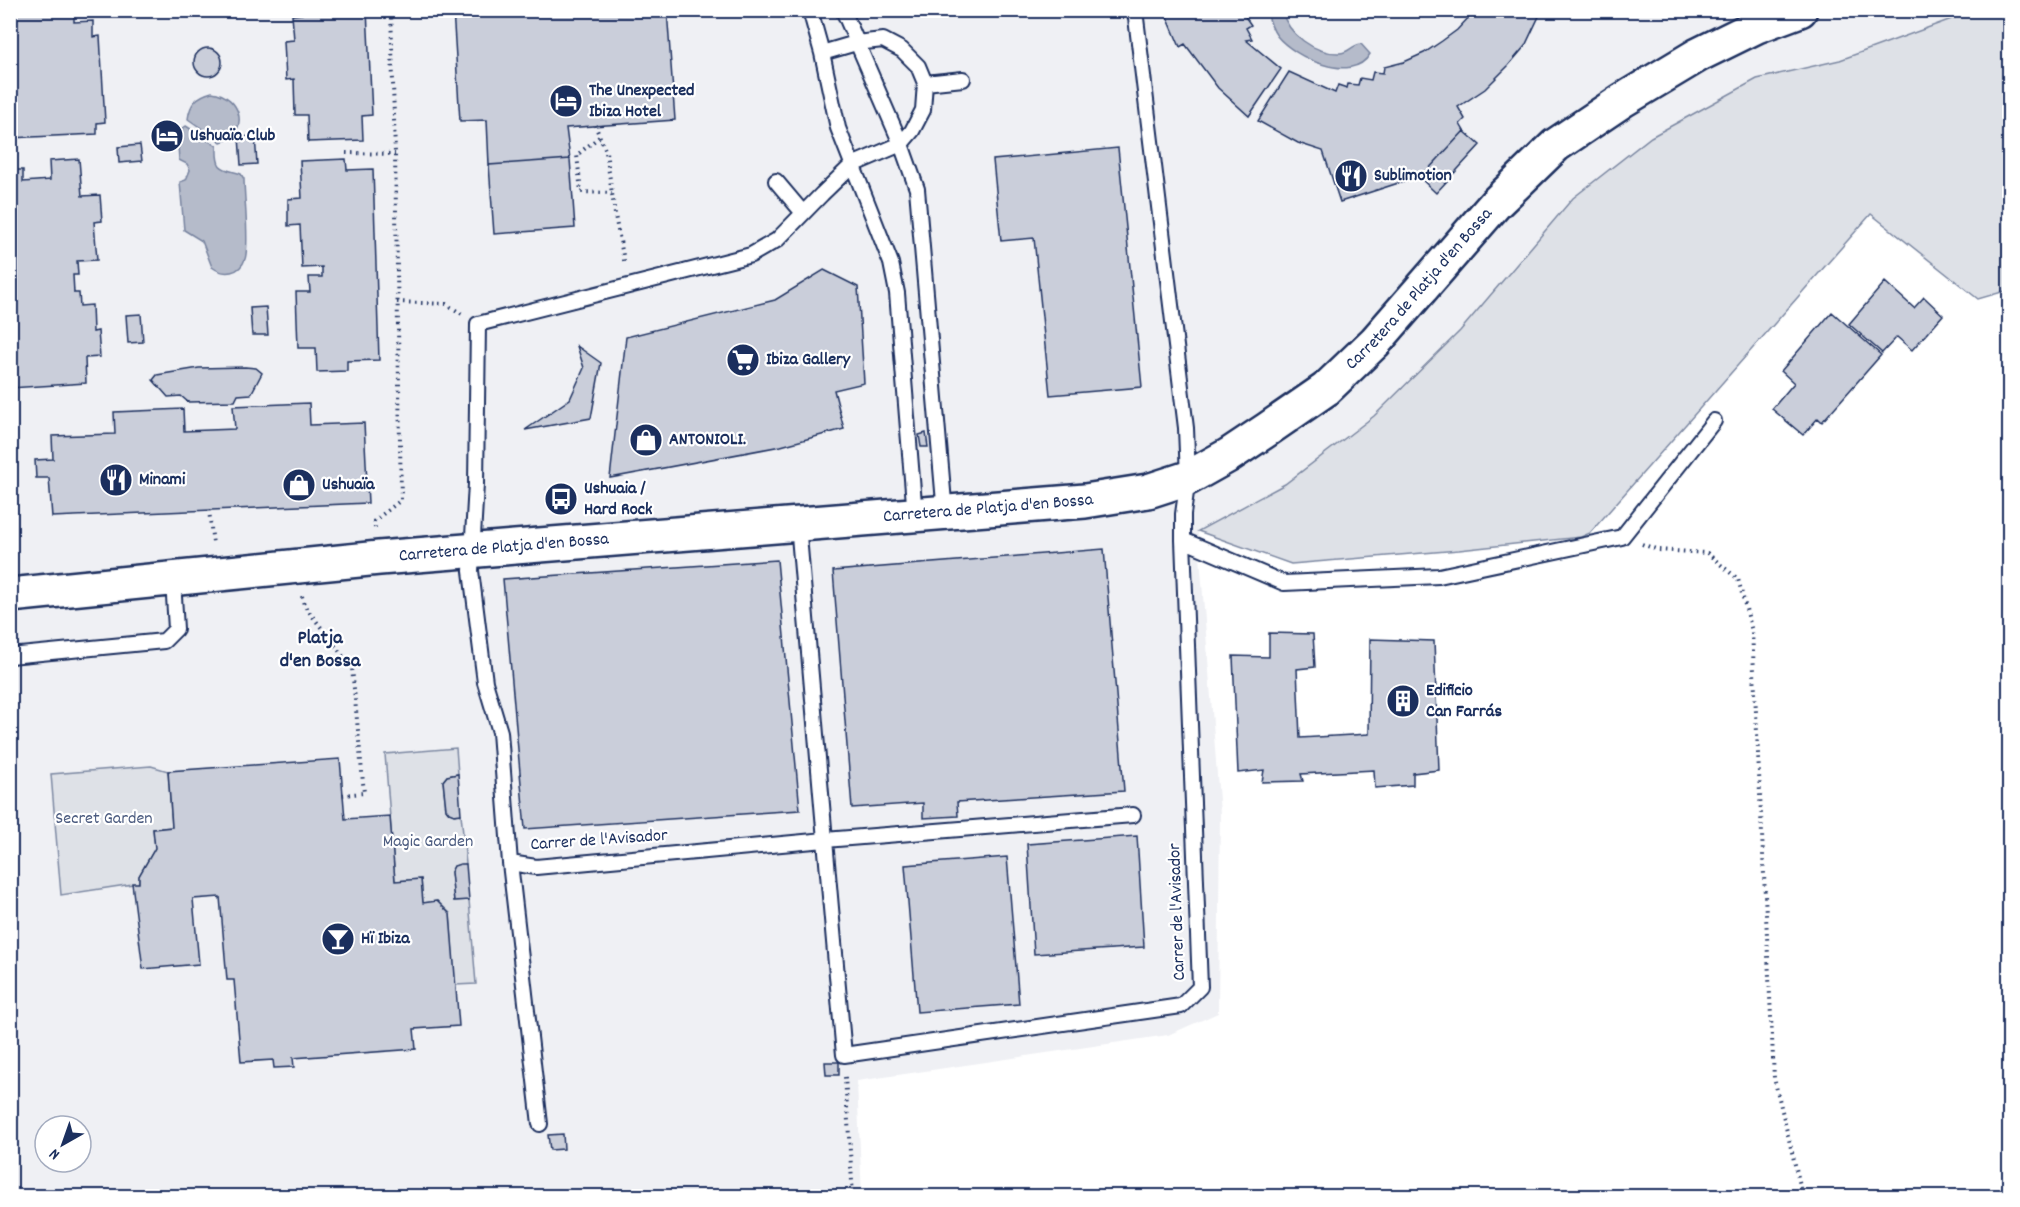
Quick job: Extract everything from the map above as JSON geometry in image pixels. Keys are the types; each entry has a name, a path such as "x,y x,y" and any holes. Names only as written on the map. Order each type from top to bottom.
{"street":[{"name":"Carretera de Platja d'en Bossa","path":"10,595 379,558 930,515 1121,496 1148,491 1188,478 1229,455 1326,390 1374,342 1496,203 1556,145 1623,100 1698,55 1757,26 1800,10"}],"lane":[{"path":"810,10 838,128 891,263 930,515"},
{"path":"843,10 901,144 917,189 930,515"},
{"name":"Carrer de l'Avisador","path":"844,1055 1181,1006 1200,987 1183,540 1183,514 1188,478 1186,428 1135,10"},
{"path":"478,324 751,255 777,240 852,165 901,144 912,131 923,110 925,83 918,66 902,50 883,40 856,43 822,53"},
{"path":"925,83 963,79"},
{"path":"776,181 803,213"},
{"name":"Carrer de l'Avisador","path":"478,324 476,484 471,571 485,682 500,732 510,863 536,867 825,840 1133,815"},
{"path":"1183,540 1284,583 1438,576 1622,537 1714,421"},
{"path":"798,524 844,1055"},
{"path":"10,656 164,641 176,628 173,580"},
{"path":"510,863 540,1124"}],"path":[{"path":"379,558 374,522 400,500 391,10"},
{"path":"594,125 606,152 615,221 629,286"},
{"path":"599,137 577,155 581,192 612,193"},
{"path":"346,153 395,154"},
{"path":"397,302 446,303 478,324"},
{"path":"1622,537 1658,550 1707,553 1738,579 1741,589 1752,631 1774,1078 1801,1197"},
{"path":"297,567 304,605 352,668 364,793 342,795"},
{"path":"844,1055 853,1197"}],"shaded area":[{"path":"10,11 1976,11 1840,60 1757,79 1460,331 1374,416 1285,484 1198,531 1220,813 1218,1013 1168,1035 857,1081 862,1196 11,1196"}],"green space":[{"path":"1976,10 2009,11 2009,290 1978,299 1871,214 1590,533 1581,537 1291,564 1198,531 1285,484 1374,416 1460,331 1573,198 1651,137 1757,79 1840,60"},
{"name":"Magic Garden","path":"456,748 458,774 447,776 443,781 446,809 453,814 461,814 466,864 454,866 451,872 454,901 469,900 476,984 455,985 450,913 437,901 423,903 421,879 395,881 385,754"},
{"name":"Secret Garden","path":"151,766 168,771 172,827 153,829 155,848 139,876 139,883 61,895 51,774"}],"water":[{"path":"1267,11 1282,11 1296,35 1321,50 1343,53 1361,44 1370,54 1362,63 1350,67 1337,67 1309,59 1296,52 1277,36"},
{"path":"212,92 230,100 239,115 236,131 221,142 188,119 195,101"},
{"path":"186,126 217,146 221,167 241,174 244,179 246,252 243,264 231,272 222,272 212,267 202,241 184,230 180,182 186,180 190,170 187,164 179,160 177,131"}],"building":[{"path":"10,10 74,10 74,22 93,21 93,37 100,36 105,122 97,123 97,134 10,138"},
{"path":"302,10 367,10 372,115 362,116 363,140 308,142 307,115 295,115 294,79 286,80 284,41 294,40 292,15 302,14"},
{"name":"The Unexpected Ibiza Hotel","path":"453,10 667,10 675,120 566,128 570,159 489,165 487,120 460,121"},
{"path":"1170,10 1247,10 1249,13 1244,15 1251,25 1246,28 1252,39 1246,40 1281,69 1249,116 1218,88 1185,44 1180,47 1166,14 1171,13"},
{"path":"1468,10 1542,10 1525,46 1508,66 1485,89 1458,107 1465,119 1460,124 1464,131 1423,175 1340,202 1323,151 1298,143 1258,121 1289,72 1335,93 1338,85 1347,88 1348,84 1358,85 1360,78 1371,80 1373,72 1383,73 1384,67 1404,62 1424,53 1457,30 1471,15"},
{"path":"208,48 218,52 222,62 218,72 208,76 198,72 194,62 198,52"},
{"path":"1464,131 1480,145 1436,193 1418,176 1423,175"},
{"path":"255,136 257,164 241,165 239,137"},
{"path":"140,145 142,161 119,163 118,147"},
{"path":"1118,148 1142,387 1050,395 1034,238 1001,241 993,160"},
{"path":"79,159 82,196 100,195 102,221 94,222 97,260 77,261 78,275 73,275 74,293 79,293 80,306 92,305 93,332 98,331 100,357 85,358 86,383 10,388 10,170 23,170 23,182 50,180 49,161"},
{"path":"346,159 347,170 373,169 379,360 347,361 347,371 317,372 316,348 298,348 296,292 310,292 309,277 322,277 322,267 302,268 300,225 288,226 288,199 302,198 300,161"},
{"path":"570,159 575,228 494,234 489,165"},
{"name":"Ibiza Gallery","path":"824,270 858,287 864,383 834,390 844,429 781,446 610,478 626,337 775,300"},
{"path":"1885,282 1914,308 1924,297 1943,315 1912,350 1897,337 1882,353 1849,324"},
{"path":"266,307 268,335 252,335 250,308"},
{"path":"1832,312 1881,355 1822,422 1818,418 1803,435 1772,409 1794,383 1781,371"},
{"path":"141,314 143,342 128,343 126,315"},
{"path":"577,346 601,363 591,418 525,430 570,399 584,368"},
{"path":"199,368 256,368 262,373 251,394 238,395 235,401 188,402 181,396 168,397 153,380 157,375"},
{"path":"309,403 310,425 364,423 368,503 52,517 49,478 36,478 35,460 53,459 52,436 115,434 114,412 183,409 184,431 235,429 233,406"},
{"path":"926,433 928,447 921,447 919,435"},
{"path":"1104,549 1124,791 957,802 958,816 923,818 923,803 852,808 833,571"},
{"path":"777,560 800,810 525,829 503,579"},
{"name":"Edificio Can Farrás","path":"1269,633 1313,634 1315,667 1297,669 1300,738 1369,734 1370,639 1434,641 1439,770 1413,773 1413,785 1375,788 1374,770 1301,774 1303,781 1262,782 1264,770 1238,773 1233,656 1269,657"},
{"name":"Hï Ibiza","path":"340,759 345,819 390,816 395,881 421,879 423,903 437,901 450,914 459,1026 414,1029 416,1049 293,1058 294,1067 274,1068 273,1060 241,1062 234,980 227,980 220,897 193,899 199,964 143,969 132,883 139,883 139,876 155,848 153,829 172,827 168,771"},
{"path":"458,774 461,814 454,815 446,809 443,781 447,776"},
{"path":"1137,836 1144,947 1034,954 1027,844"},
{"path":"1007,857 1019,1004 917,1012 905,865"},
{"path":"466,864 469,900 454,901 451,872 454,866"},
{"path":"825,1062 839,1062 839,1075 826,1075"},
{"path":"563,1134 564,1149 550,1150 548,1135"}],"place":[{"name":"The Unexpected Ibiza Hotel","path":"566,101"},
{"name":"Ushuaïa Club","path":"167,136"},
{"name":"Sublimotion","path":"1351,176"},
{"name":"Ibiza Gallery","path":"743,360"},
{"name":"ANTONIOLI.","path":"646,440"},
{"name":"Minami","path":"116,480"},
{"name":"Ushuaïa","path":"299,485"},
{"name":"Ushuaia / Hard Rock","path":"561,499"},
{"name":"Edificio Can Farrás","path":"1403,701"},
{"name":"Hï Ibiza","path":"338,939"}],"district":[{"name":"Platja d'en Bossa","path":"320,650"}]}
